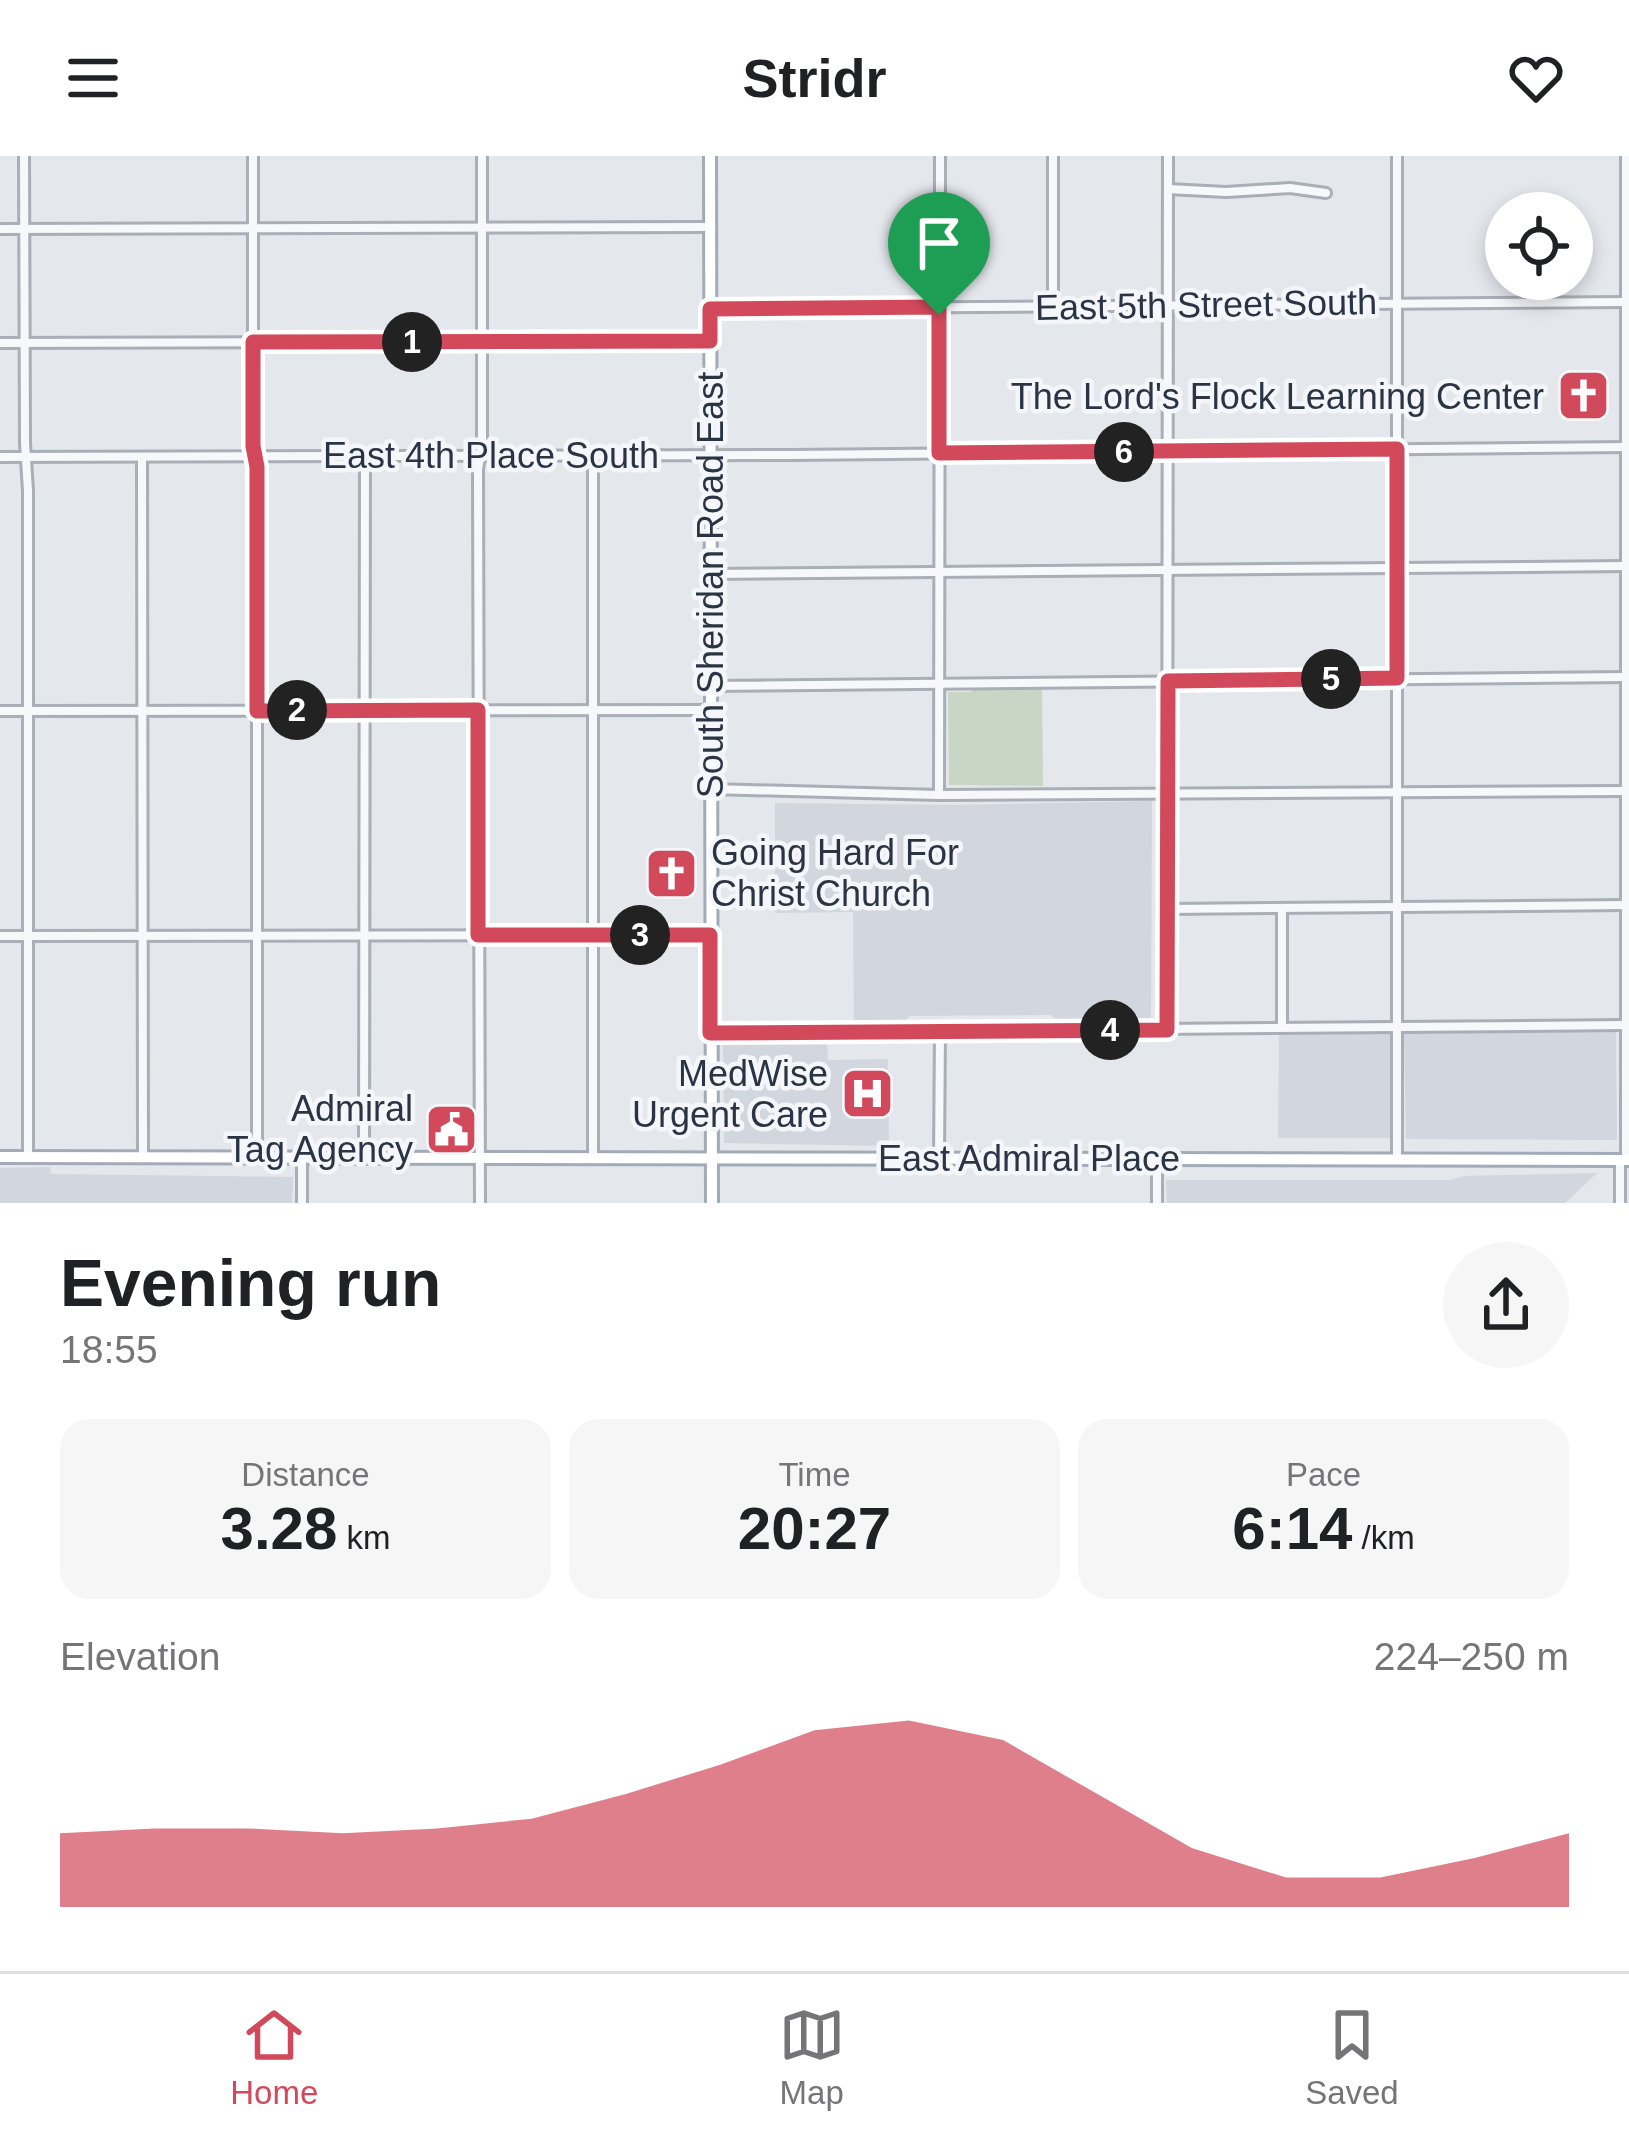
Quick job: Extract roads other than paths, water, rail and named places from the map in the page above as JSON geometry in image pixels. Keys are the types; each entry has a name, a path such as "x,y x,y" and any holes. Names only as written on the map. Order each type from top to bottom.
{"main road":[{"name":"South Sheridan Road East","path":"710,156 712,1203"},
{"name":"East Admiral Place","path":"0,1157 1626,1159"}],"street":[{"path":"24,156 28,1157"},
{"path":"254,156 257,1157"},
{"path":"480,1203 482,156"},
{"path":"939,795 940,156"},
{"path":"1053,156 1053,306"},
{"path":"1167,1030 1168,156"},
{"path":"1397,156 1397,1159"},
{"path":"1620,1203 1626,1159 1628,1030 1626,156"},
{"path":"1168,189 1290,188 1327,193"},
{"path":"0,229 710,227"},
{"name":"East 5th Street South","path":"710,309 1628,302"},
{"path":"0,343 710,341"},
{"name":"East 4th Place South","path":"0,457 1628,448"},
{"path":"364,1158 365,455"},
{"path":"593,455 593,1158"},
{"path":"142,457 143,1157"},
{"path":"711,574 1628,566"},
{"path":"711,686 1628,676"},
{"path":"0,711 710,710"},
{"path":"710,789 939,795 1628,790"},
{"path":"1167,909 1628,905"},
{"path":"1282,908 1282,1028"},
{"path":"0,936 710,935"},
{"path":"710,1033 1396,1027 1628,1030"},
{"path":"939,1158 940,1031"},
{"path":"302,1157 302,1203"},
{"path":"1157,1158 1157,1203"}],"place":[{"name":"The Lord's Flock Learning Center","path":"1583,396"},
{"name":"Going Hard For Christ Church","path":"672,873"},
{"name":"MedWise Urgent Care","path":"867,1094"},
{"name":"Admiral Tag Agency","path":"452,1129"}]}
